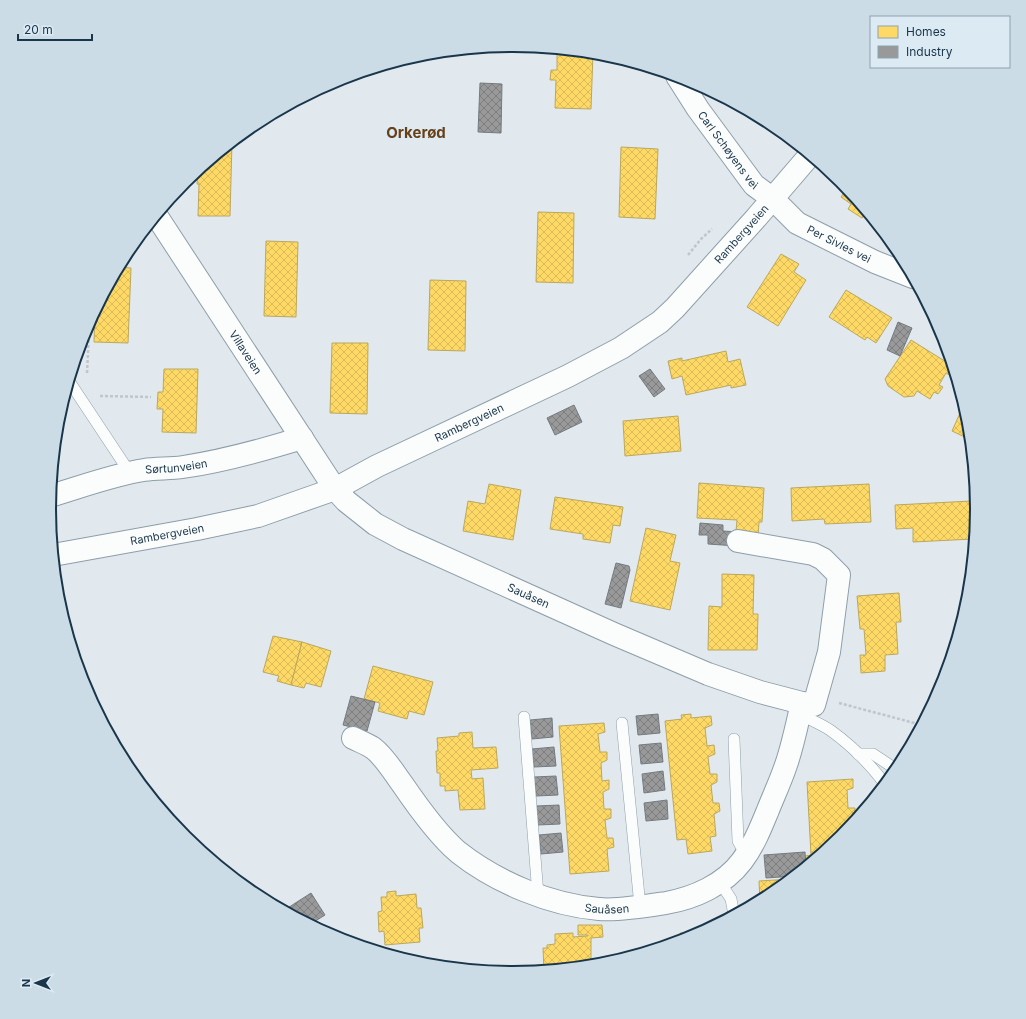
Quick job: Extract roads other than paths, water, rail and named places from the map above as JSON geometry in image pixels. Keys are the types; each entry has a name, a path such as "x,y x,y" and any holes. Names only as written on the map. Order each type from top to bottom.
{"street":[{"name":"Carl Schøyens vei","path":"682,85 754,185 773,198"},
{"name":"Rambergveien","path":"58,554 197,529 258,516 335,489 377,466 568,376 620,348 660,322 675,308 807,159"},
{"name":"Per Sivles vei","path":"773,198 797,223 875,262 904,274"},
{"name":"Villaveien","path":"159,220 335,489"},
{"name":"Sørtunveien","path":"56,494 109,477 145,470 181,467 224,460 302,438"},
{"name":"Sauåsen","path":"335,489 346,501 374,524 402,538 614,634 708,674 805,707"},
{"name":"Sauåsen","path":"353,738 373,748 385,760 442,836 457,851 476,865 518,888 572,904 600,909 640,906 681,900 720,882 731,873 746,855 757,837 786,765 805,707 829,652 839,575 823,559 813,554 738,541"}],"lane":[{"path":"73,386 130,473"},
{"path":"805,707 829,730 858,754 882,780"},
{"path":"524,717 538,895"},
{"path":"622,723 640,906"},
{"path":"734,739 738,841 746,855"},
{"path":"858,754 873,754 891,766"},
{"path":"720,882 731,899 733,911"}],"district":[{"name":"Orkerød","path":"416,132"}]}
